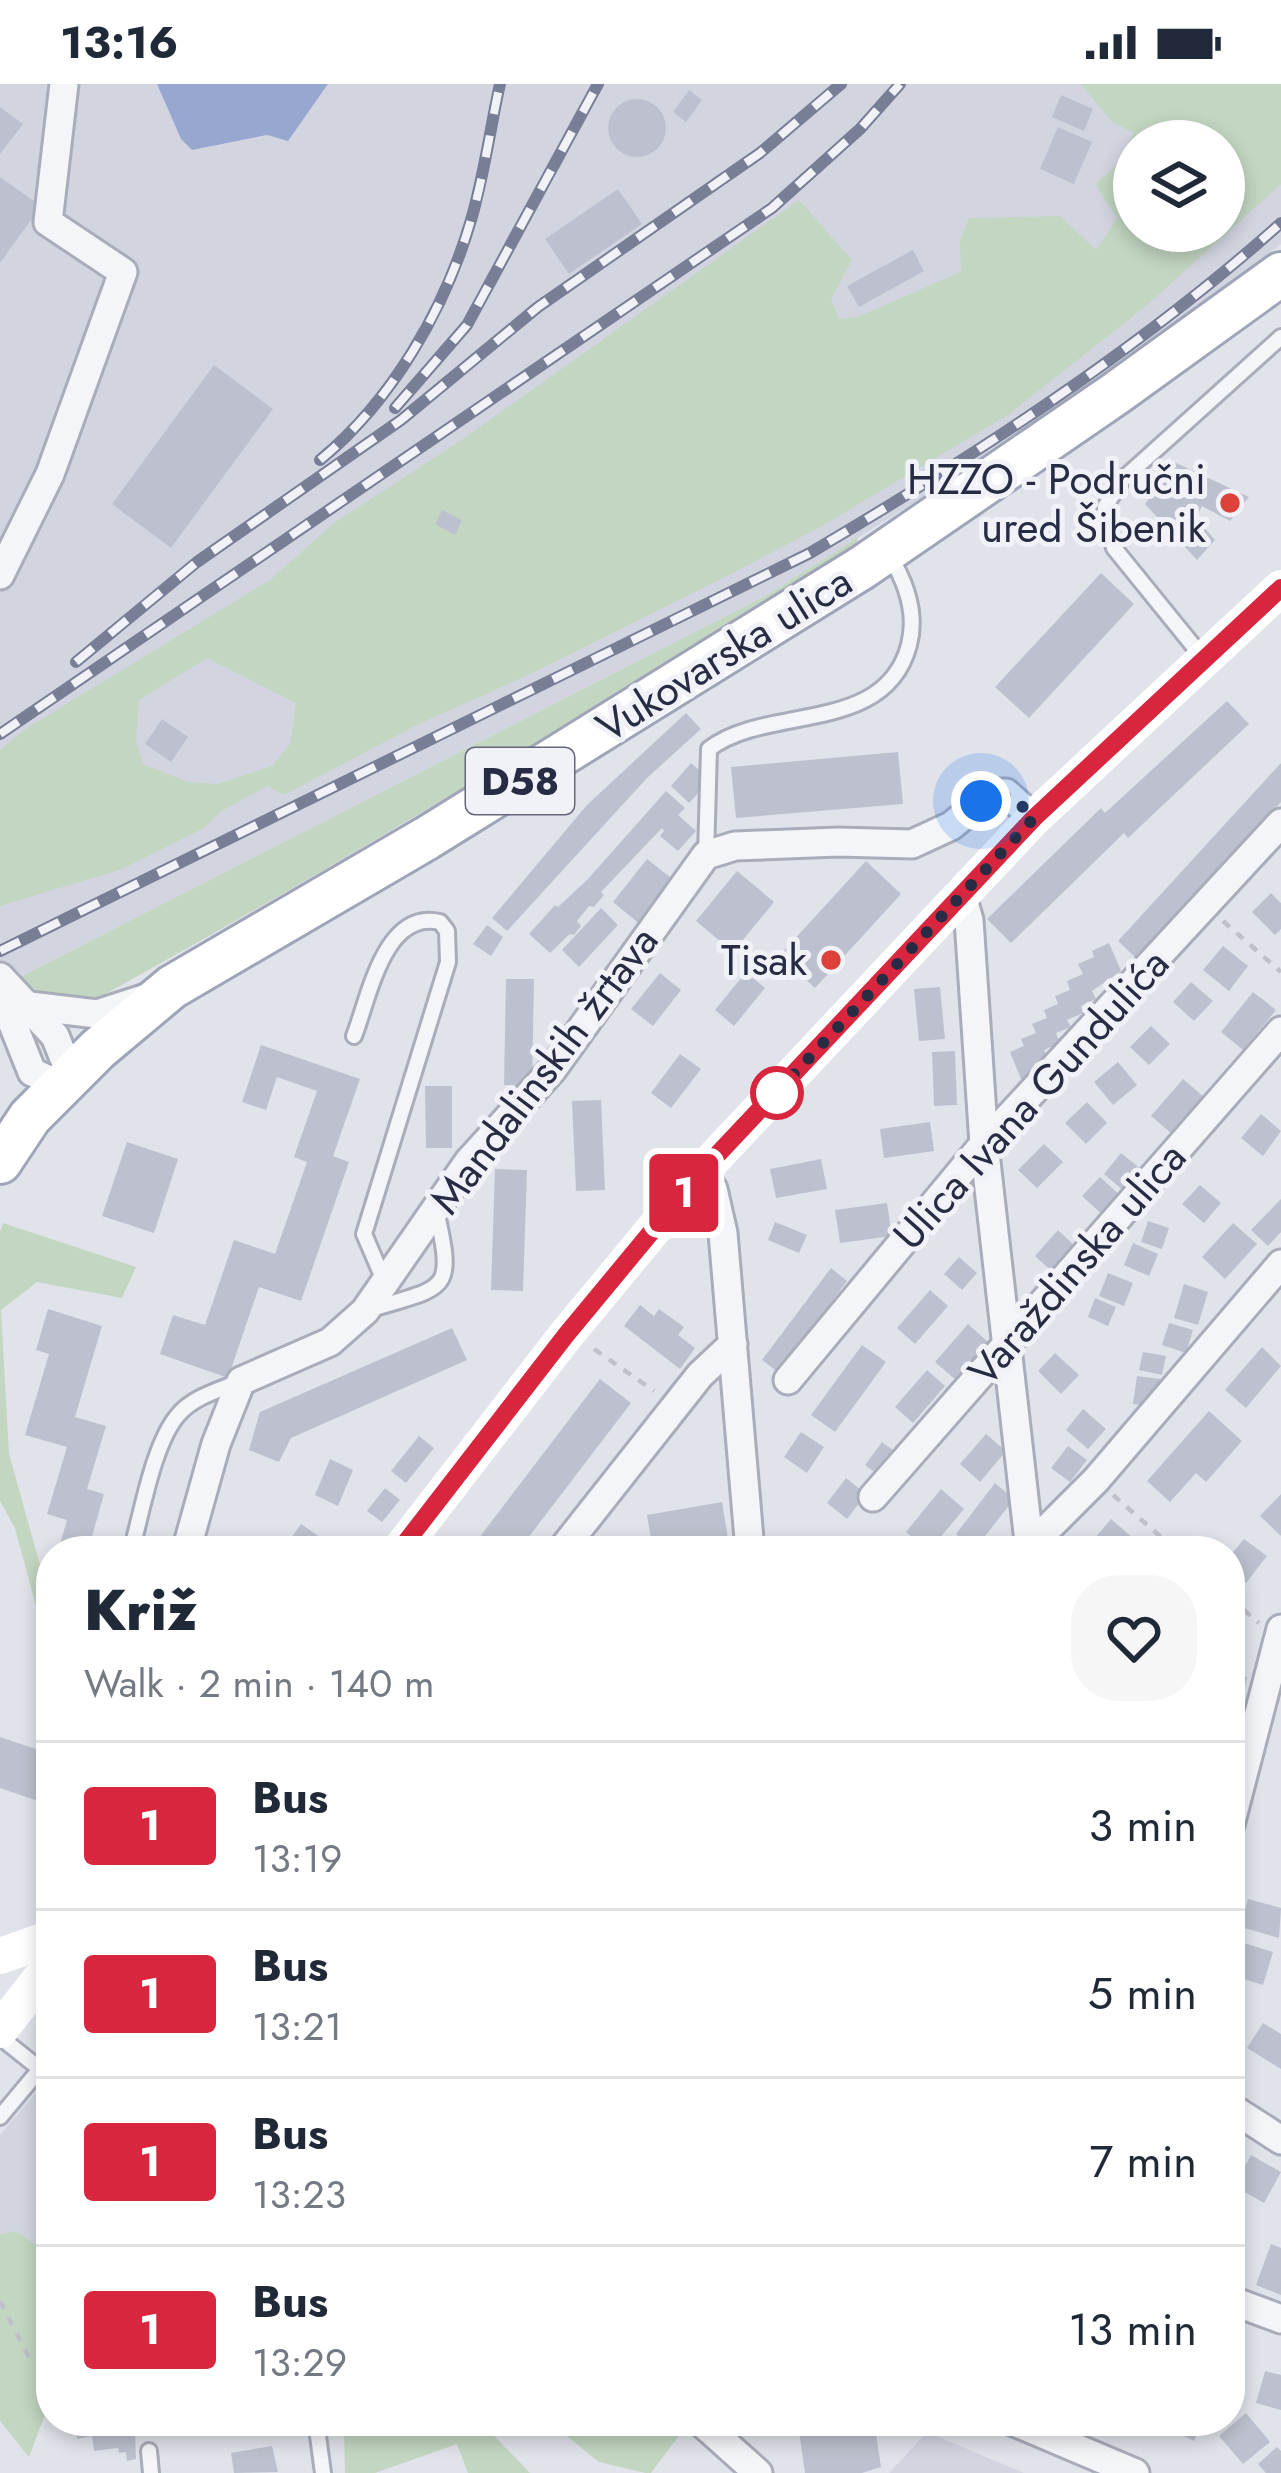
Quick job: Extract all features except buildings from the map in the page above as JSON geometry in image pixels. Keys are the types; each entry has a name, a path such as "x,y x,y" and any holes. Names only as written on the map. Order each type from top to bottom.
{"main road":[{"name":"Vukovarska ulica","path":"0,1162 30,1117 172,987 509,788 886,551 1281,274"},
{"path":"411,1536 566,1335 701,1172 1034,818 1281,587"},
{"path":"0,1956 36,1943"},
{"path":"0,2033 36,1985"}],"street":[{"path":"0,575 50,474 123,272 48,223 64,84"},
{"path":"706,855 756,845 912,844 951,826 992,793 1006,794 1034,818"},
{"name":"Ulica Ivana Gundulića","path":"788,1380 984,1144 1281,823"},
{"name":"Mandalinskih žrtava","path":"241,1381 330,1342 364,1311 386,1286 469,1161 552,1070 706,855"},
{"path":"961,892 972,950 984,1144 1027,1536"},
{"path":"0,976 55,1036 66,1081 32,1072 0,992"},
{"path":"30,1006 97,1013 172,987"},
{"name":"Varaždinska ulica","path":"872,1497 1281,1031"},
{"path":"701,1172 713,1189 721,1218 749,1536"},
{"path":"1042,1536 1096,1480 1281,1264"},
{"path":"573,1536 674,1406 733,1344"},
{"path":"190,1536 216,1444 241,1381"},
{"path":"1245,1767 1279,1634"},
{"path":"1245,2117 1281,2140"},
{"path":"1245,2306 1281,2319"},
{"path":"717,2436 758,2473"},
{"path":"1047,2436 1135,2473"}],"lane":[{"path":"1204,659 1114,548 1105,507 1122,480 1281,337"},
{"path":"706,855 709,749 728,734 857,705 889,681 906,656 913,630 908,594 886,551"},
{"path":"354,1036 396,934 413,922 440,922 447,932 448,962 364,1234 386,1286"},
{"path":"364,1311 436,1290 447,1273 447,1258 436,1210"},
{"path":"135,1536 165,1437 179,1414 200,1397 241,1381"},
{"path":"0,2033 36,2065"},
{"path":"0,2117 36,2074"},
{"path":"318,2436 323,2473"},
{"path":"148,2451 151,2473"}],"path":[{"path":"1205,905 1281,972"},
{"path":"590,1346 674,1406"},
{"path":"1096,1480 1160,1536"},
{"path":"1245,1609 1279,1634"},
{"path":"0,2301 31,2361"}],"shaded area":[{"path":"0,84 157,84 181,139 192,150 267,135 288,140 328,84 1281,84 1281,244 1079,399 767,595 0,987"},
{"path":"36,2093 36,2245 17,2231 0,2234 0,2135"},
{"path":"923,2436 936,2436 1024,2473 889,2473"}],"green space":[{"path":"1081,84 1281,84 1281,184 1245,217 1245,120 1113,122"},
{"path":"1113,169 1113,212 1095,184"},
{"path":"799,200 852,260 831,299 839,319 857,317 961,272 960,240 969,218 1060,216 1096,250 1113,224 1113,252 1206,252 1146,306 1009,414 822,526 284,795 267,786 220,812 204,828 122,869 0,906 0,750 27,728 270,580 334,523 460,441","holes":["207,658 296,703 290,744 272,766 218,784 188,782 143,764 136,740 139,700"]},
{"path":"857,538 858,543 482,776 98,998 56,1001 20,977 767,595"},
{"path":"3,1223 136,1267 122,1298 37,1282 1,1310 9,1454 36,1550 36,1606 15,1528 0,1501 0,1232"},
{"path":"17,2231 36,2245 37,2436 29,2457 0,2421 0,2234"},
{"path":"344,2436 494,2436 530,2473 468,2473 457,2444 375,2473 345,2473"},
{"path":"567,2436 679,2436 651,2473 599,2462"}],"water":[{"path":"157,84 328,84 288,141 267,135 192,150 181,139"}],"railway":[{"path":"320,460 393,382 447,287 476,203 500,84"},
{"path":"395,408 467,325 598,84"},
{"path":"76,662 197,562 401,420 538,307 760,153 841,84"},
{"path":"0,734 772,208 860,129 900,84"},
{"path":"0,951 810,553 1113,358 1281,223"}],"bus line":[{"name":"1","path":"412,1536 566,1335 701,1172 1034,818 1281,588"}],"place":[{"name":"HZZO - Područni ured Šibenik","path":"1230,503"},
{"name":"Tisak","path":"831,960"}],"route":[{"path":"777,1093 763,1107 1034,818 1006,794 992,793 981,801"}]}
